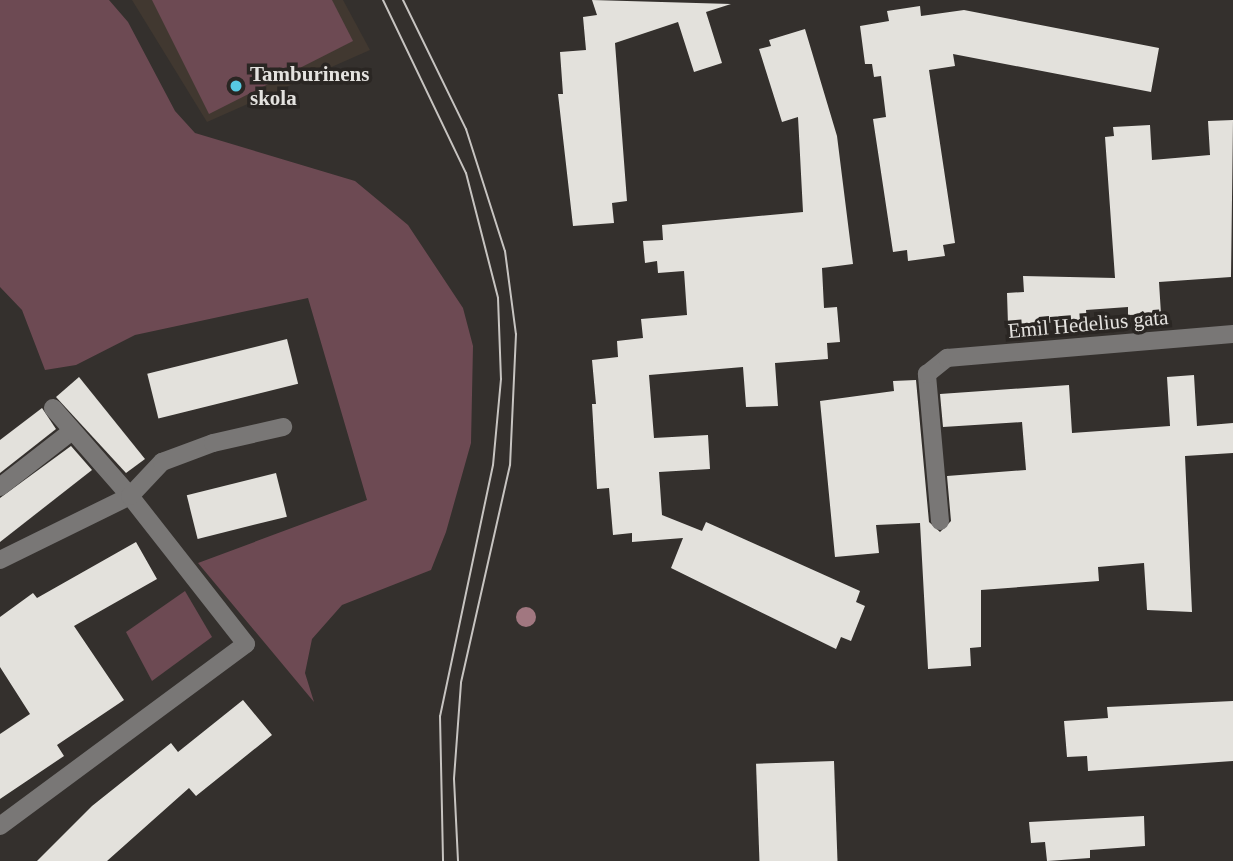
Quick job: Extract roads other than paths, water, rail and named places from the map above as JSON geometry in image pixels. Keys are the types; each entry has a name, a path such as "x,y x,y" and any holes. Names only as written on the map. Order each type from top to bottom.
{"street":[{"name":"Emil Hedelius gata","path":"940,521 927,374 947,358 1233,334"},
{"path":"0,827 247,644 130,496 53,408"},
{"path":"0,560 130,496 162,462 214,443 283,427"},
{"path":"0,487 72,431"}],"tram line":[{"path":"383,0 466,173 498,298 501,379 493,465 440,716 443,861"},
{"path":"403,0 466,129 505,251 516,334 510,465 461,683 454,779 458,861"}],"place":[{"name":"Tamburinens skola","path":"236,86"}]}
